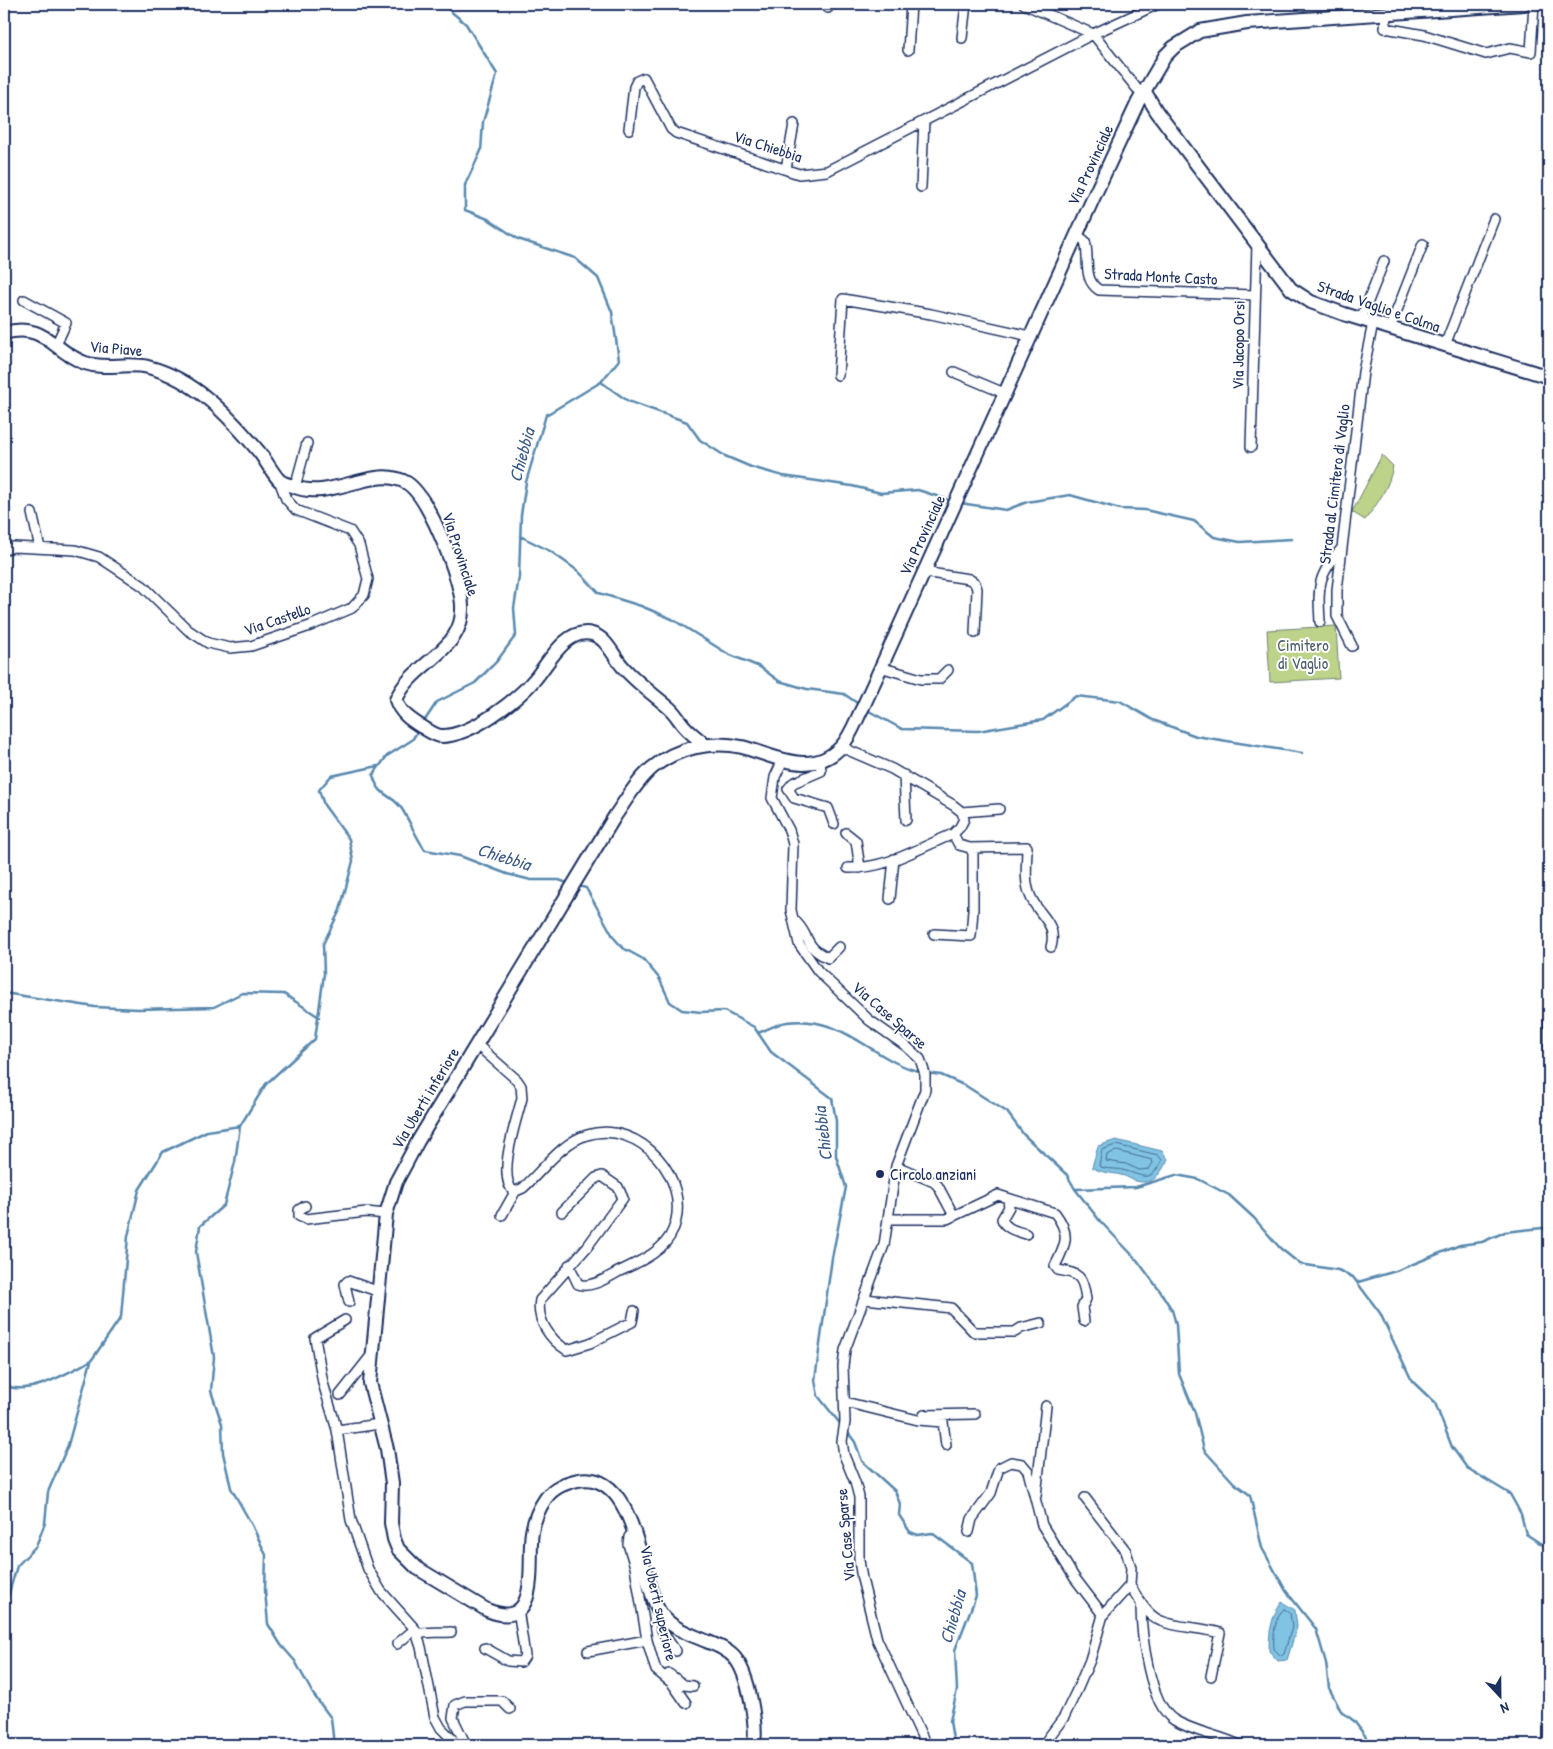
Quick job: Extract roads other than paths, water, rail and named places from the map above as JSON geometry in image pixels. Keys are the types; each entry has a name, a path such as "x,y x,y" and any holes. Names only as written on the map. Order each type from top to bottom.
{"main road":[{"name":"Via Provinciale","path":"841,746 863,707 1076,234 1138,102 1165,56 1174,47 1200,31 1247,22 1524,4"},
{"name":"Strada Vaglio e Colma","path":"1145,92 1158,112 1291,288 1311,302 1549,377"},
{"name":"Via Piave","path":"4,333 27,329 56,344 83,362 97,366 146,366 161,371 191,386 239,428 279,480"},
{"name":"Via Provinciale","path":"279,480 309,491 327,490 378,478 397,479 418,492 428,506 461,598 461,614 453,639 440,654 406,683 396,700 398,705 412,720 437,736 444,736 463,730 490,716 516,698 535,680 565,643 574,637 586,634 600,638 622,666 652,695 670,708 685,727 705,745"},
{"path":"680,752 685,727"},
{"name":"Via Uberti inferiore","path":"518,1609 503,1615 487,1610 417,1568 398,1549 394,1539 391,1523 392,1484 387,1449 370,1383 370,1357 386,1214 396,1182 476,1044 615,816 640,781 653,768 680,752 705,745 740,747 802,764 820,761"},
{"path":"820,761 841,746"},
{"name":"Via Uberti superiore","path":"518,1609 524,1603 529,1591 531,1534 536,1515 554,1488 581,1479 598,1482 618,1498 635,1531 650,1587 660,1612 675,1628 723,1648 741,1666 754,1720 754,1745"}],"street":[{"path":"908,50 911,4"},
{"path":"962,38 966,4"},
{"path":"1024,4 1093,34 1138,90 1145,92"},
{"name":"Via Chiebbia","path":"629,129 634,86 637,80 644,78 671,129 676,133 799,174 827,171 1093,34 1158,4"},
{"path":"1386,14 1385,28 1424,34 1486,54 1510,48 1531,52 1534,4"},
{"path":"921,187 924,121"},
{"path":"786,169 794,124"},
{"path":"1445,345 1494,219"},
{"name":"Strada Monte Casto","path":"1076,234 1085,241 1088,277 1093,286 1099,290 1254,295"},
{"name":"Via Jacopo Orsi","path":"1252,447 1254,295 1257,243"},
{"path":"1390,328 1423,244"},
{"name":"Strada al Cimitero di Vaglio","path":"1352,646 1341,625 1336,608 1367,321 1384,261"},
{"path":"838,375 843,299 931,314 1030,336"},
{"path":"24,300 66,323 56,344"},
{"path":"954,372 1004,393"},
{"path":"295,487 306,444"},
{"name":"Via Castello","path":"4,550 13,547 74,550 99,557 143,586 188,630 208,643 230,648 251,646 310,626 352,608 364,595 368,579 359,544 350,531 296,510 286,499 279,480"},
{"path":"32,513 40,548"},
{"path":"1320,622 1318,584 1329,563 1342,548"},
{"path":"923,572 969,579 975,583 977,589 975,633"},
{"path":"880,667 921,679 939,679 948,670"},
{"path":"841,746 904,775 962,812 999,809"},
{"name":"Via Case Sparse","path":"783,760 775,776 772,798 789,830 793,844 791,910 799,944 818,971 869,1020 906,1046 920,1059 926,1079 924,1090 896,1166 884,1245 845,1350 843,1366 845,1402 844,1455 851,1470 859,1497 859,1560 870,1614 877,1639 926,1745"},
{"path":"820,761 821,770 794,783 788,789 794,798 828,808 834,824"},
{"path":"904,775 906,820"},
{"path":"848,868 876,867 953,834 960,828 964,819 962,812"},
{"path":"846,832 856,841 860,868"},
{"path":"953,834 959,845 970,848 1027,847 1029,894 1048,919 1053,935 1051,947"},
{"path":"934,934 971,936 974,884 973,853 970,848"},
{"path":"890,899 894,860"},
{"path":"793,919 801,926 808,945 815,952 828,958 839,947"},
{"path":"1549,1017 1549,1057"},
{"path":"476,1044 517,1080 521,1086 522,1098 506,1170 508,1186 515,1192"},
{"path":"502,1215 515,1192 523,1188 571,1143 587,1135 609,1132 627,1134 646,1145 658,1157 677,1194 678,1212 672,1231 658,1249 639,1263 587,1286 578,1284 569,1265"},
{"path":"896,1166 934,1182 954,1216"},
{"path":"562,1212 596,1178 602,1176 618,1187 623,1198 587,1247 569,1265 540,1300 538,1309 541,1322 559,1345 568,1350 590,1343 632,1322 634,1310"},
{"path":"888,1219 935,1220 954,1216 998,1195 1008,1200 1055,1213 1060,1219 1066,1240 1054,1266 1058,1270 1074,1273 1081,1278 1086,1299 1082,1307 1084,1321"},
{"path":"1008,1200 1009,1207 1002,1222 1005,1226 1026,1234"},
{"path":"305,1206 299,1210 299,1216 306,1219 366,1212 386,1214"},
{"path":"349,1302 345,1284 348,1281 377,1291"},
{"path":"864,1299 951,1308 974,1332 1015,1332 1021,1328 1041,1323"},
{"path":"345,1320 315,1338 323,1384 337,1430 351,1520 368,1569 380,1591 416,1632 422,1647 435,1717 441,1728 458,1745"},
{"path":"340,1395 370,1357"},
{"path":"845,1402 918,1420 943,1422 946,1445"},
{"path":"1036,1503 1046,1406"},
{"path":"903,1415 975,1414"},
{"path":"337,1430 380,1424"},
{"path":"969,1532 972,1519 991,1493 1002,1465 1012,1462 1022,1464 1028,1471 1042,1524 1074,1577 1103,1615"},
{"path":"1085,1498 1126,1551 1131,1568 1130,1585 1141,1605 1160,1621 1204,1628 1220,1633 1211,1676"},
{"name":"Via Uberti superiore","path":"635,1531 629,1536 628,1544 635,1567 647,1640 654,1664 656,1670 672,1683 686,1703"},
{"path":"1043,1745 1064,1717 1078,1688 1093,1652 1103,1615 1130,1585"},
{"path":"1141,1605 1141,1629 1157,1700 1163,1711 1185,1726 1239,1745"},
{"path":"485,1648 508,1660 521,1662 525,1656 518,1609"},
{"path":"660,1612 659,1623 662,1634 676,1651"},
{"path":"397,1644 416,1632 451,1632"},
{"path":"588,1651 647,1640"},
{"path":"654,1664 684,1685 693,1686"},
{"path":"466,1745 453,1718 455,1705 473,1700 502,1701 510,1709"}],"water":[{"path":"1116,1140 1162,1151 1168,1159 1160,1173 1148,1182 1136,1181 1099,1171 1092,1167 1098,1146"},
{"path":"1282,1602 1295,1610 1297,1627 1287,1660 1278,1661 1269,1651 1269,1638 1273,1619"}],"waterway":[{"name":"Chiebbia","path":"423,723 437,702 475,683 497,661 516,635 514,608 519,577 521,515 526,482 546,415 601,382 619,360 612,312 598,278 575,258 518,239 488,219 465,210 465,185 481,151 483,122 497,74 466,24 442,4"},
{"path":"601,382 628,401 687,422 700,440 725,456 751,467 783,476 852,486 881,493 918,490 952,501"},
{"path":"960,503 1006,510 1027,502 1070,495 1120,509 1145,510 1194,521 1214,537 1240,542 1292,539"},
{"path":"520,536 550,551 578,571 599,593 641,606 672,619 728,654 760,667 779,681 807,689 844,694 860,705"},
{"path":"867,710 902,729 978,731 1043,720 1076,696 1120,701 1153,720 1196,736 1302,753"},
{"name":"Chiebbia","path":"419,729 412,740 387,756 373,775 382,792 394,800 402,809 425,850 460,856 507,874 531,880 559,880 570,884"},
{"path":"334,1745 331,1718 313,1694 295,1661 281,1645 268,1624 265,1590 266,1555 231,1488 223,1453 222,1424 211,1391 214,1357 196,1252 200,1226 224,1205 235,1162 240,1126 266,1084 315,1039 324,974 323,944 340,910 353,861 349,839 324,805 319,790 331,776 378,766"},
{"name":"Chiebbia","path":"578,886 586,888 614,938 623,948 643,959 659,978 670,1002 682,1010 701,1012 724,1011 754,1027 771,1052 832,1098 836,1121 836,1156 846,1187 832,1258 815,1380 818,1396 842,1426"},
{"path":"4,993 95,1007 138,1009 214,1007 242,993 284,994 319,1017"},
{"path":"758,1033 787,1022 807,1021 826,1025 858,1040 888,1059 922,1072"},
{"path":"927,1073 941,1075 966,1086 1007,1112 1024,1135 1067,1175 1075,1189 1100,1221 1137,1260 1160,1291 1172,1310 1176,1324 1179,1374 1195,1413 1204,1450 1234,1483 1250,1495 1262,1548 1286,1591 1316,1629 1326,1663 1329,1688 1341,1711 1354,1721 1372,1745"},
{"path":"4,1610 17,1566 36,1546 45,1523 48,1492 68,1445 91,1361 121,1317 128,1236 139,1190 163,1152 207,1131 240,1126"},
{"path":"1076,1189 1136,1187 1176,1175 1198,1179 1229,1195 1254,1218 1280,1248 1300,1264 1338,1270 1353,1277 1380,1313 1412,1381 1435,1403 1452,1447 1467,1468 1510,1494 1521,1514 1526,1534 1549,1549"},
{"path":"1358,1282 1396,1271 1460,1245 1482,1242 1505,1232 1549,1229"},
{"path":"4,1385 14,1388 36,1386 90,1361"},
{"name":"Chiebbia","path":"846,1430 855,1442 862,1461 895,1491 900,1504 899,1515 910,1532 918,1535 932,1533 972,1563 976,1596 955,1650 957,1690 950,1721 954,1745"}],"place":[{"name":"Circolo anziani","path":"880,1174"}],"park label":[{"name":"Cimitero di Vaglio","path":"1303,654"}]}
